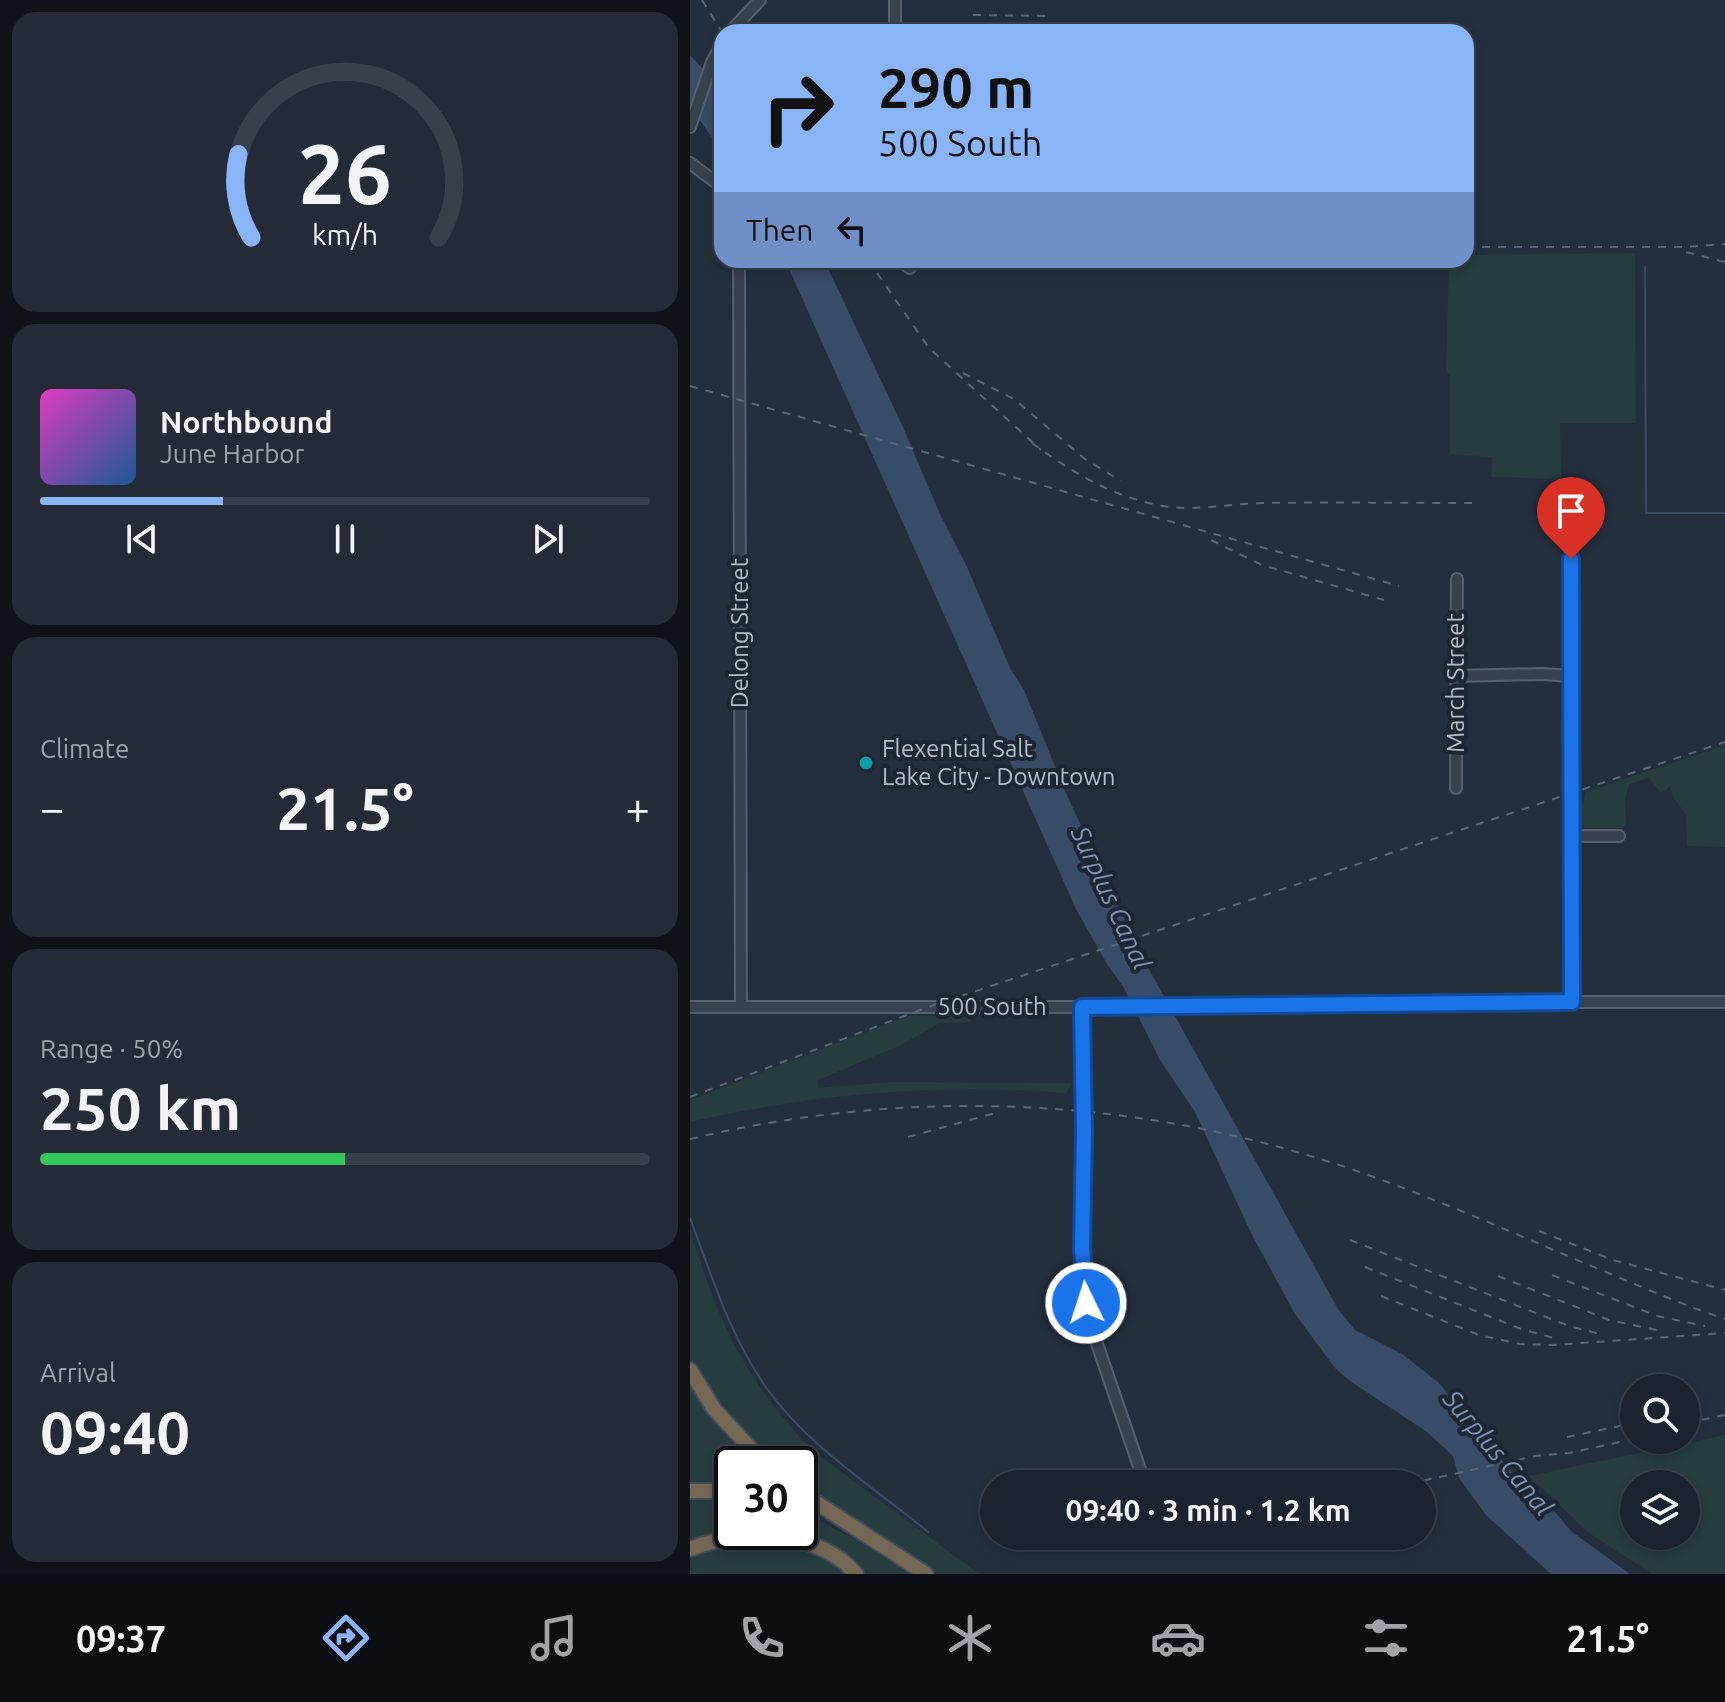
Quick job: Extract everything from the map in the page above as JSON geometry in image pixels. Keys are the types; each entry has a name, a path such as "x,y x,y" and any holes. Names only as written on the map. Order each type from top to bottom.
{"highway":[{"path":"690,1370 714,1409 748,1446"},
{"path":"690,1491 714,1491"},
{"path":"818,1504 926,1574"},
{"path":"818,1514 866,1535"},
{"path":"690,1549 733,1537 797,1541 828,1551 856,1574"}],"street":[{"path":"738,24 760,0"},
{"path":"895,0 895,24"},
{"path":"690,127 714,58"},
{"path":"690,163 714,181"},
{"name":"Delong Street","path":"739,268 741,1007"},
{"path":"1572,542 1572,1002"},
{"name":"March Street","path":"1456,788 1457,579"},
{"path":"1456,676 1571,676"},
{"path":"1571,836 1619,836"},
{"name":"500 South","path":"690,1007 1725,1002"},
{"path":"1082,1007 1084,1291 1092,1329 1140,1470"}],"green space":[{"path":"1635,253 1636,423 1560,423 1561,479 1491,477 1492,457 1450,454 1450,376 1446,371 1449,268 1474,268 1474,255"},
{"path":"1725,745 1725,847 1687,846 1686,815 1670,786 1661,793 1649,778 1629,784 1625,799 1626,824 1623,828 1582,828 1577,825 1575,806 1583,804 1586,792"},
{"path":"908,1016 969,1016 971,1022 940,1023 899,1046 818,1080 819,1088 893,1082 1072,1083 1066,1093 972,1089 877,1093 783,1104 690,1122 690,1100"},
{"path":"690,1233 731,1339 762,1390 808,1446 754,1446 706,1388 690,1360"},
{"path":"690,1378 744,1446 714,1446 714,1487 690,1486"},
{"path":"1725,1435 1725,1574 1652,1574 1589,1533 1529,1476 1634,1454 1700,1454 1700,1440"},
{"path":"818,1454 979,1574 936,1574 818,1499"},
{"path":"690,1494 714,1495 714,1545 690,1546"},
{"path":"818,1521 855,1539 909,1574 865,1574 844,1555 818,1544"},
{"path":"701,1550 812,1550 853,1574 690,1574 690,1554"}],"water":[{"path":"690,55 714,81 714,140 690,106"},
{"name":"Surplus Canal","path":"789,268 828,268 967,567 1010,668 1024,690 1065,791 1141,955 1338,1309 1355,1330 1402,1354 1438,1382 1523,1486 1555,1512 1572,1532 1630,1574 1551,1574 1486,1515 1459,1478 1453,1456 1427,1432 1335,1368 1295,1314 1253,1237 1195,1112 1160,1060 1124,988 1076,909"}],"waterway":[{"path":"1645,267 1646,513 1725,513"},
{"path":"690,1218 733,1329 768,1390 823,1449 928,1532"}],"railway":[{"path":"702,0 717,24"},
{"path":"973,15 1053,16"},
{"path":"1474,247 1684,247 1725,244"},
{"path":"1686,252 1725,262"},
{"path":"874,268 929,348 1041,450"},
{"path":"963,373 1014,399 1085,459 1121,481"},
{"path":"690,386 1399,586"},
{"path":"1032,443 1076,473 1107,489 1171,507 1262,503 1476,503"},
{"path":"1211,540 1262,565 1384,600"},
{"path":"690,1097 928,1007 1725,742"},
{"path":"690,1139 775,1122 861,1111 947,1106 1033,1108 1119,1115 1204,1129 1288,1150 1371,1176 1725,1319"},
{"path":"908,1137 999,1112"},
{"path":"1539,1231 1613,1260 1725,1290"},
{"path":"1350,1240 1569,1326 1604,1335"},
{"path":"1365,1267 1521,1329 1554,1338"},
{"path":"1552,1275 1657,1316 1705,1326"},
{"path":"1498,1276 1609,1320 1657,1330"},
{"path":"1381,1296 1479,1335 1520,1344 1553,1345 1725,1333"},
{"path":"1700,1420 1725,1415"},
{"path":"1567,1437 1620,1426"},
{"path":"1436,1478 1535,1456 1569,1453 1620,1442"}],"place":[{"name":"Flexential Salt Lake City - Downtown","path":"866,763"}],"route":[{"path":"1086,1303 1082,1248 1082,1007 1572,1002 1571,559"}]}
